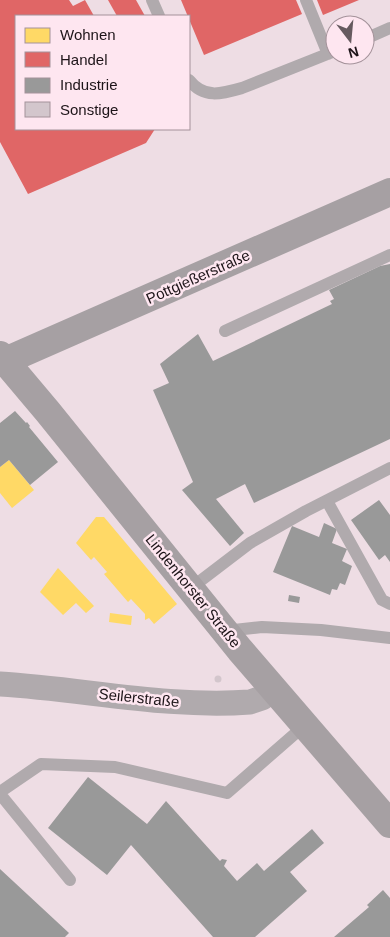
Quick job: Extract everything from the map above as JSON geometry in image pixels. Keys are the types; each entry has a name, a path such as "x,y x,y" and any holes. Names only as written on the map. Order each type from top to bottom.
{"street":[{"name":"Pottgießerstraße","path":"3,358 390,192"},
{"name":"Lindenhorster Straße","path":"3,358 225,631 390,824"},
{"name":"Seilerstraße","path":"0,684 42,687 173,703 250,702 262,698 274,689"}],"lane":[{"path":"152,0 159,15"},
{"path":"306,0 325,38"},
{"path":"375,34 390,28"},
{"path":"190,81 194,87 212,94 227,92 242,88 325,55"},
{"path":"225,331 390,254"},
{"path":"191,588 250,543 390,468"},
{"path":"327,501 382,600 390,604"},
{"path":"225,631 262,627 321,630 390,638"},
{"path":"70,880 0,793 41,764 115,767 227,793 305,726"}],"building: Wohnen":[{"path":"9,460 34,490 12,508 0,493 0,467"},
{"path":"96,517 104,517 177,604 154,624 149,618 145,620 145,614 131,599 128,602 104,574 107,572 94,557 91,560 76,543"},
{"path":"58,568 94,606 86,613 76,603 63,615 40,592"},
{"path":"110,613 132,616 131,625 109,622"}],"building: Handel":[{"path":"0,0 69,0 73,6 85,0 93,15 15,15 15,130 154,130 146,143 28,194 0,142"},
{"path":"108,0 136,0 144,15 116,15"},
{"path":"181,0 296,0 302,14 204,55 190,22 190,15 187,15"},
{"path":"317,0 359,0 323,15"}],"building: Industrie":[{"path":"390,264 390,439 254,503 245,484 216,499 244,533 230,546 182,490 193,482 153,390 169,383 160,364 198,334 213,361 332,304 330,301 334,299 329,290 380,266"},
{"path":"15,411 27,422 58,462 30,485 9,460 0,467 0,423"},
{"path":"379,500 390,515 390,562 385,555 379,560 351,520"},
{"path":"324,523 337,529 332,543 347,549 342,561 352,566 345,585 340,583 337,590 332,589 330,595 273,572 292,526 319,537"},
{"path":"289,595 300,597 299,603 288,601"},
{"path":"88,777 147,824 166,801 220,861 222,859 227,860 224,866 237,881 257,863 264,871 312,829 324,843 290,872 307,891 255,937 213,937 131,845 107,875 48,828"},
{"path":"0,869 69,933 65,937 0,937"},
{"path":"383,890 390,898 390,937 334,937 369,907 367,905"}],"building: Sonstige":[{"path":"218,675 222,679 218,683 214,679"}]}
